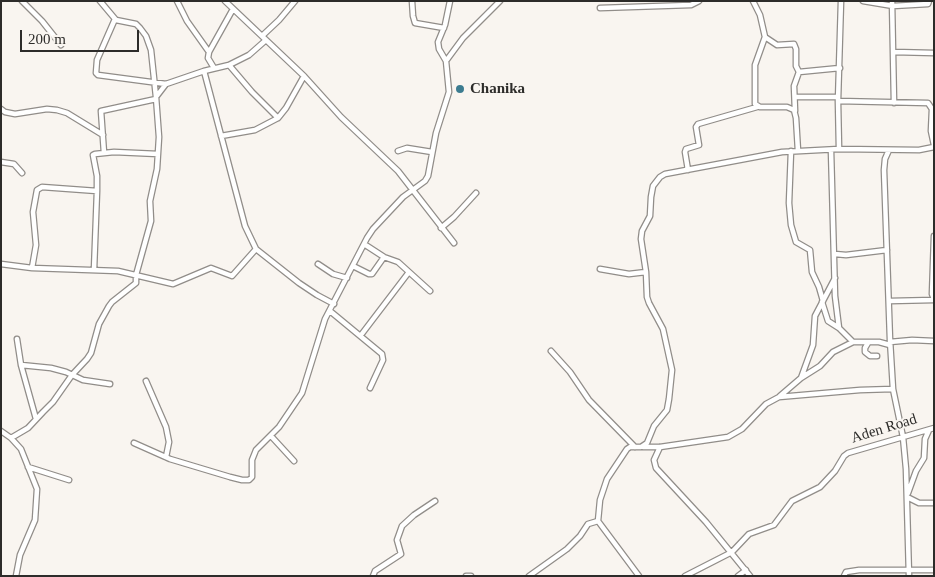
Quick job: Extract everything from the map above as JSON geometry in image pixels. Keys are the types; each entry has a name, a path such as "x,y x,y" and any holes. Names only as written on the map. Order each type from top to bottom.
{"street":[{"path":"22,1 42,21 61,45"},
{"path":"11,438 28,428 53,402 72,375 87,359 91,352 99,324 109,306 135,284 151,221 150,201 157,169 158,154 156,98 151,50 146,36 136,24 115,19 100,1"},
{"path":"177,1 187,21 209,52"},
{"path":"225,1 304,76 341,117 398,171 454,243"},
{"path":"262,36 295,1"},
{"path":"412,1 415,23 444,28"},
{"path":"134,443 166,457 230,477 248,480 252,477 253,455 279,427 302,393 325,319 364,244 373,229 402,197 425,181 428,176 436,133 450,88 446,61 438,46 438,42 444,28 450,1"},
{"path":"446,61 463,38 500,1"},
{"path":"600,8 657,3 691,5 699,1"},
{"path":"753,1 760,15 765,37 755,65 754,100 757,106"},
{"path":"839,149 838,99 841,1"},
{"path":"864,1 934,4"},
{"path":"891,3 894,52 894,103"},
{"path":"214,68 208,58 209,52 234,9"},
{"path":"115,19 97,60 96,73 98,75 166,84 229,65 249,55 266,40"},
{"path":"765,37 777,45 794,44 796,49 796,66 799,72 794,86 798,150"},
{"path":"894,52 934,53"},
{"path":"229,65 278,118"},
{"path":"799,72 840,68"},
{"path":"204,71 245,226 256,249 299,284 334,304"},
{"path":"221,136 255,130 278,118 286,108 304,76"},
{"path":"104,153 102,110 156,98 166,84"},
{"path":"796,97 894,103 928,103 933,99"},
{"path":"641,447 647,443 654,426 667,410 672,370 663,329 648,303 641,239 642,231 650,216 653,186 660,177 665,174 798,150 889,150 934,146 931,131 932,109 928,103"},
{"path":"688,170 685,152 686,149 699,145 696,128 698,124 757,106 786,107 792,108 795,111"},
{"path":"1,109 15,114 47,109 58,110 67,113 103,135"},
{"path":"398,151 407,148 432,152"},
{"path":"831,150 836,275 835,296 839,328"},
{"path":"889,150 885,159 884,170 890,343 894,389 903,437 907,496 908,576"},
{"path":"791,151 791,225 796,242 810,250 812,272 819,286 828,321 839,328 853,342"},
{"path":"94,270 97,176 93,155 104,153 158,154"},
{"path":"1,162 14,164 22,173"},
{"path":"32,268 36,245 33,212 37,190 42,187 97,191"},
{"path":"441,228 476,193"},
{"path":"890,301 934,300 932,294 934,236"},
{"path":"364,244 384,257 398,262 430,291"},
{"path":"1,264 32,268 118,271 167,284 178,283 211,268 232,276 256,249"},
{"path":"835,254 846,255 888,250"},
{"path":"353,266 372,274 384,257"},
{"path":"318,264 334,274 347,278"},
{"path":"600,269 630,274 646,272"},
{"path":"361,335 409,272"},
{"path":"801,378 812,346 815,316 836,275"},
{"path":"330,310 361,335 383,357 370,388"},
{"path":"17,340 21,365 36,419"},
{"path":"639,576 598,521 600,500 607,479 627,449 635,447 660,447 728,436 742,429 766,404 779,397 801,378 820,366 833,352 853,342 890,343 912,340 934,342"},
{"path":"868,343 865,352 870,356 877,356"},
{"path":"551,351 570,372 589,400 635,447"},
{"path":"21,365 50,368 66,372 83,380 110,384"},
{"path":"146,381 168,436 169,446 166,457"},
{"path":"886,389 895,396"},
{"path":"779,397 894,389"},
{"path":"907,496 916,471 924,458 926,436 932,427"},
{"name":"Aden Road","path":"685,576 732,552 748,535 774,524 792,501 820,487 848,453 932,427"},
{"path":"1,431 11,438 25,456 37,489 37,507 32,529 20,555 16,576"},
{"path":"271,436 294,461"},
{"path":"660,447 654,460 656,468 732,552 750,576"},
{"path":"28,467 69,480"},
{"path":"907,496 919,503 934,503"},
{"path":"373,576 375,571 401,554 397,537 402,526 414,515 435,501"},
{"path":"529,576 567,549 580,536 588,524 598,521"},
{"path":"738,576 746,570"},
{"path":"844,576 846,572 859,570 934,570"},
{"path":"466,576 471,576"}],"place":[{"name":"Chanika","path":"460,89"}]}
